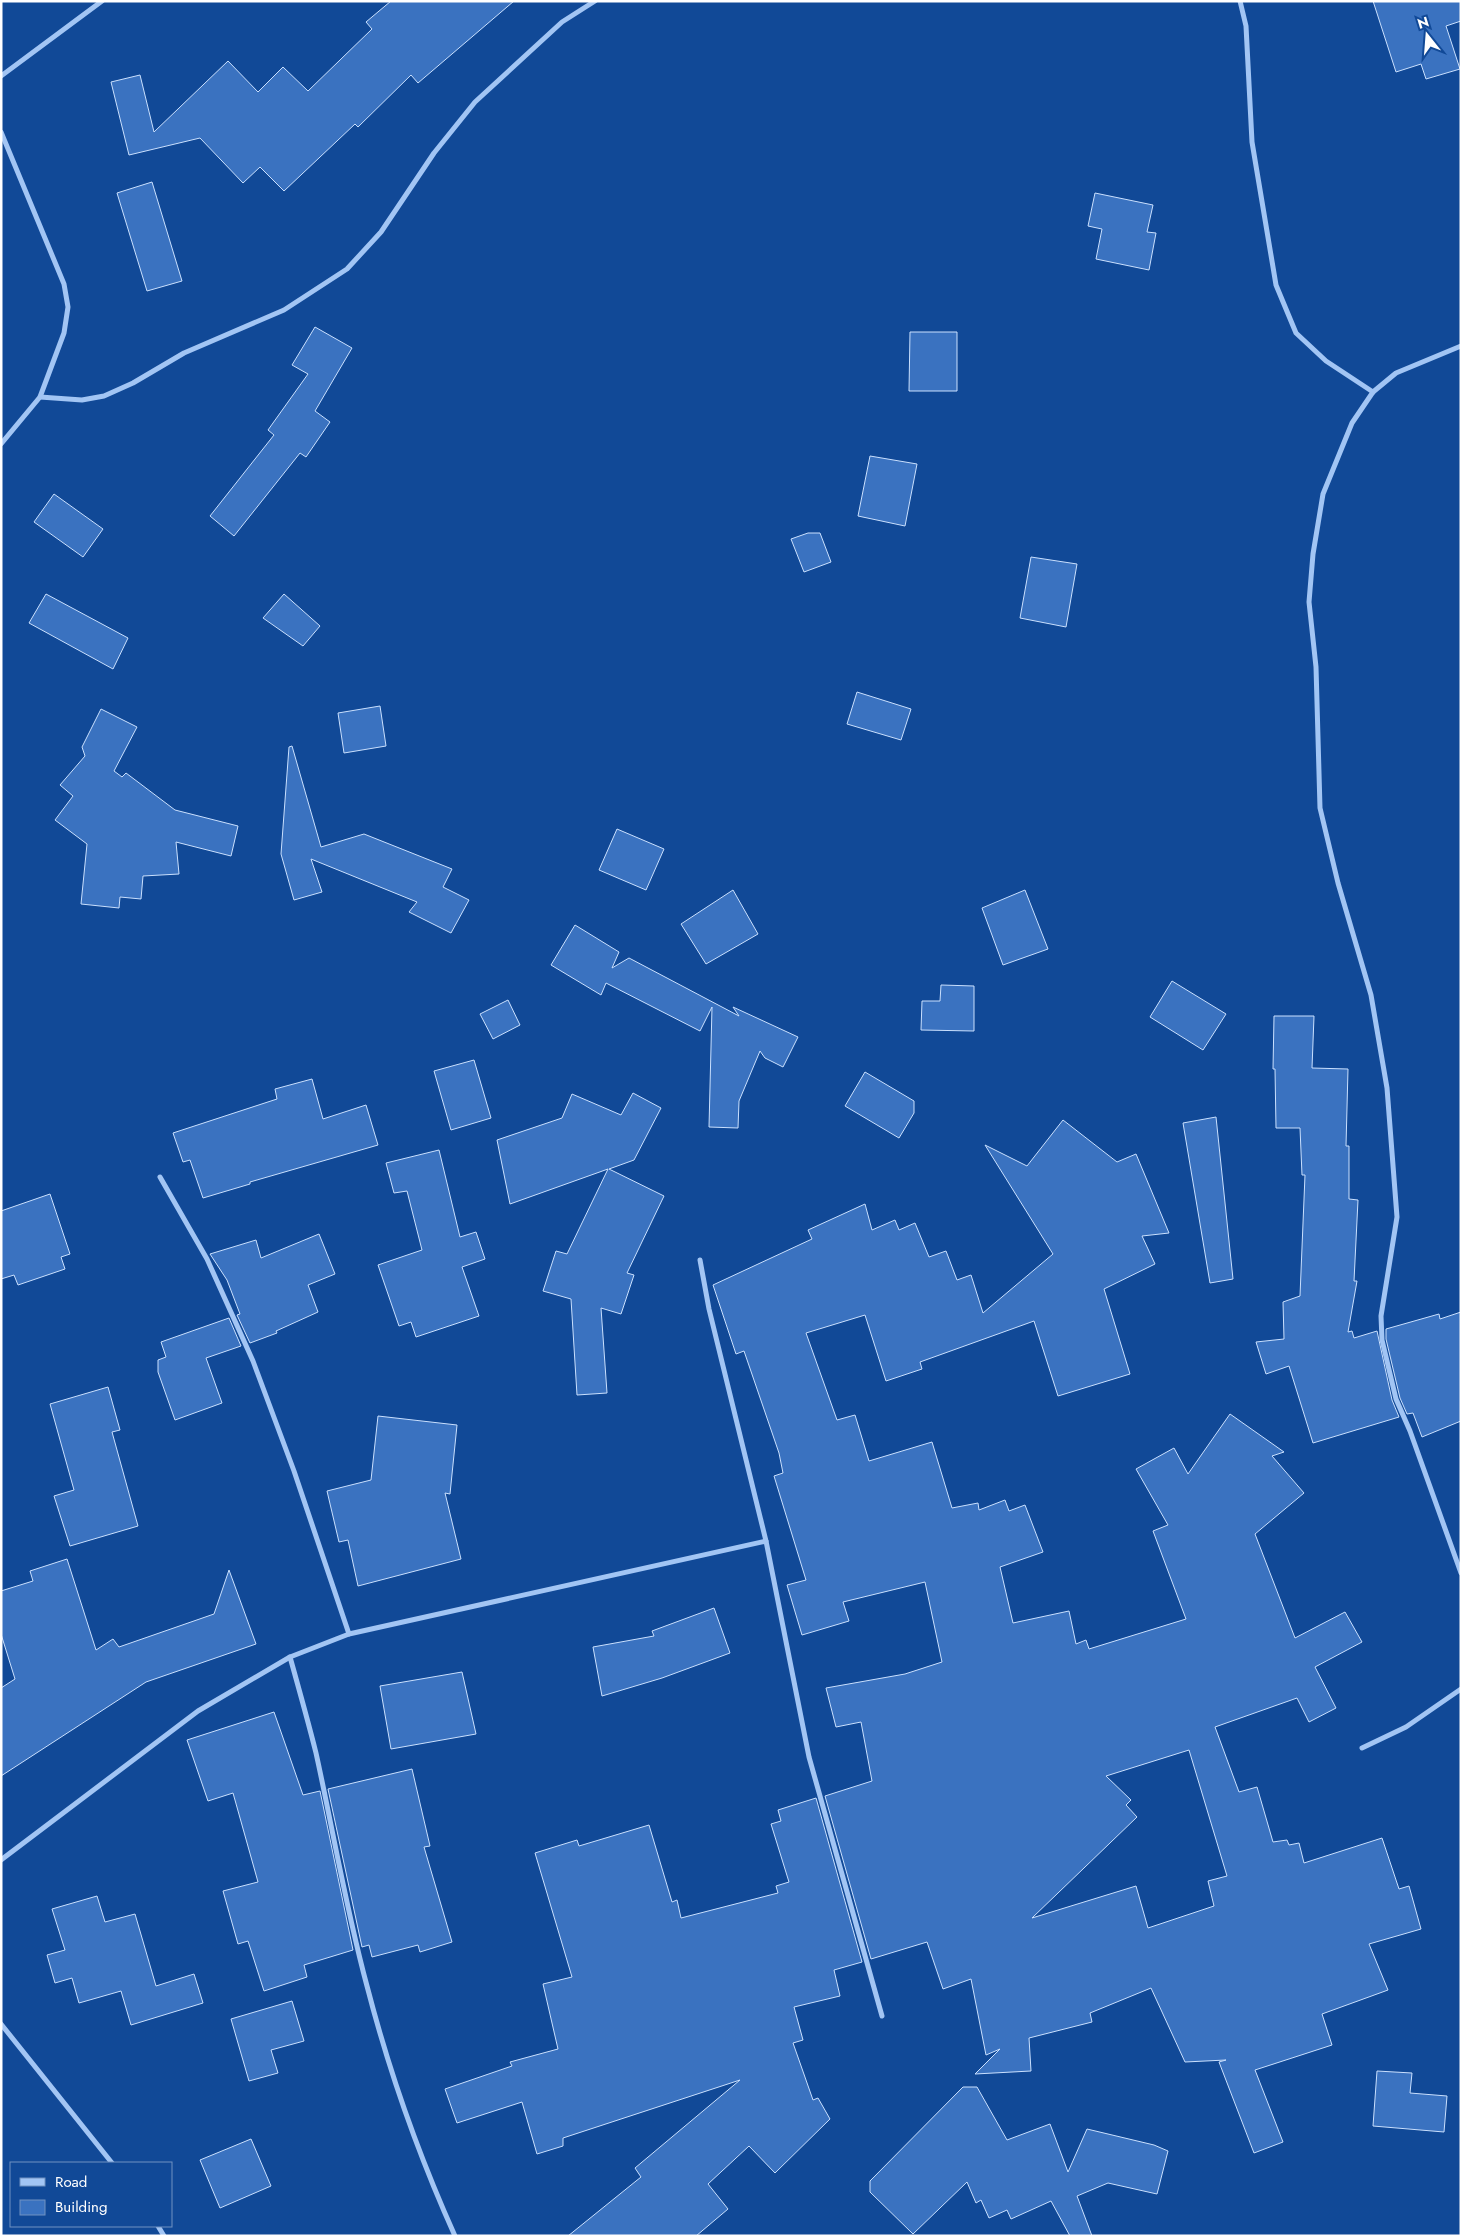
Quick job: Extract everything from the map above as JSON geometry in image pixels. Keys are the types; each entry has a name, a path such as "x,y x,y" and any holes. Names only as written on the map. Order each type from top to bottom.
{"street":[{"path":"1,76 102,1"},
{"path":"40,397 82,400 104,396 133,383 184,353 284,310 347,269 381,232 434,153 475,102 562,22 595,1"},
{"path":"1240,1 1246,26 1252,142 1276,285 1296,333 1326,361 1373,392"},
{"path":"1,132 64,284 68,307 64,333 40,397 1,444"},
{"path":"1461,346 1396,373 1373,392 1352,423 1323,494 1313,554 1309,602 1316,667 1320,808 1338,883 1371,995 1388,1088 1397,1217 1381,1316 1382,1340 1396,1399 1410,1431 1461,1573"},
{"path":"160,1177 207,1259 253,1361 294,1471 349,1634"},
{"path":"700,1260 709,1309 766,1541 809,1757 882,2016"},
{"path":"1,1860 198,1711 290,1657 349,1634 766,1541"},
{"path":"290,1657 315,1750 352,1929 367,1988 387,2056 437,2195 455,2236"},
{"path":"1362,1748 1406,1727 1461,1689"},
{"path":"1,2024 111,2162"}],"building":[{"path":"391,1 514,1 418,83 411,75 358,127 355,124 284,191 260,167 243,183 200,138 129,155 111,82 140,75 154,132 228,61 258,92 283,67 308,91 372,29 366,22"},
{"path":"1373,1 1461,1 1461,21 1446,26 1460,69 1426,79 1421,64 1396,72"},
{"path":"152,182 182,281 147,291 117,193"},
{"path":"1095,193 1153,205 1147,232 1156,233 1149,270 1096,259 1102,229 1088,226"},
{"path":"315,327 352,348 315,411 330,422 306,457 300,453 234,536 210,516 274,435 268,430 308,374 292,365"},
{"path":"910,332 957,332 957,391 909,391"},
{"path":"870,456 917,464 905,526 858,516"},
{"path":"54,494 103,529 83,557 34,522"},
{"path":"808,533 820,533 831,562 804,572 791,539"},
{"path":"1031,557 1077,564 1066,627 1020,618"},
{"path":"46,594 128,638 113,669 29,623"},
{"path":"284,594 320,626 303,646 263,618"},
{"path":"857,692 911,709 901,740 847,724"},
{"path":"380,706 386,746 344,753 338,713"},
{"path":"101,709 137,727 114,771 122,777 126,773 175,810 238,826 231,856 176,842 179,874 143,876 141,899 120,897 119,908 81,904 87,844 55,820 73,796 60,785 85,756 82,747"},
{"path":"292,746 321,847 364,834 452,869 443,887 469,900 451,933 409,912 417,902 311,859 322,892 294,900 281,854 289,747"},
{"path":"617,829 664,849 646,890 599,870"},
{"path":"733,890 758,934 706,964 681,924"},
{"path":"1025,890 1048,949 1003,965 982,908"},
{"path":"575,925 619,952 612,968 629,958 739,1016 733,1007 798,1037 783,1067 765,1058 760,1051 739,1101 738,1128 709,1127 712,1007 700,1031 606,983 601,995 551,965"},
{"path":"1172,981 1226,1014 1203,1050 1150,1017"},
{"path":"941,985 974,986 974,1031 921,1030 922,1001 940,1001"},
{"path":"508,1000 520,1025 493,1039 480,1014"},
{"path":"1274,1016 1314,1016 1312,1068 1348,1069 1346,1146 1349,1146 1349,1199 1358,1200 1354,1281 1357,1281 1348,1332 1352,1331 1354,1338 1377,1331 1392,1400 1399,1417 1313,1443 1289,1366 1266,1374 1256,1342 1284,1339 1283,1302 1300,1296 1305,1175 1302,1175 1300,1128 1276,1128 1275,1069 1273,1069"},
{"path":"474,1060 491,1118 451,1130 434,1071"},
{"path":"865,1072 914,1101 914,1113 899,1138 845,1106"},
{"path":"312,1079 323,1119 366,1105 378,1145 250,1182 250,1184 203,1198 190,1160 183,1162 173,1133 277,1099 275,1089"},
{"path":"633,1093 661,1108 634,1160 609,1169 664,1196 627,1273 634,1275 621,1314 601,1308 607,1393 577,1395 571,1299 543,1291 556,1251 567,1254 608,1169 510,1204 497,1140 562,1118 572,1094 621,1115"},
{"path":"1216,1117 1233,1279 1210,1283 1183,1123"},
{"path":"1063,1120 1117,1162 1136,1154 1169,1233 1142,1236 1155,1264 1104,1289 1130,1374 1058,1396 1034,1321 920,1362 922,1369 886,1381 865,1315 806,1333 837,1420 855,1415 869,1461 932,1442 952,1508 978,1503 979,1510 1005,1500 1009,1511 1025,1505 1043,1552 1000,1567 1013,1623 1069,1611 1076,1644 1086,1640 1089,1649 1186,1619 1153,1531 1168,1525 1136,1469 1174,1448 1188,1474 1230,1414 1284,1452 1272,1456 1304,1493 1255,1534 1295,1638 1345,1612 1362,1642 1315,1667 1336,1708 1309,1722 1297,1698 1215,1727 1239,1792 1257,1787 1273,1842 1287,1840 1289,1845 1299,1843 1304,1863 1382,1838 1399,1889 1409,1886 1421,1929 1369,1944 1388,1990 1322,2014 1332,2045 1255,2070 1283,2142 1254,2153 1219,2062 1226,2060 1185,2062 1151,1988 1090,2013 1092,2022 1029,2038 1031,2071 975,2074 1000,2049 986,2055 971,1979 943,1989 927,1942 871,1959 825,1796 872,1781 861,1722 836,1727 826,1688 905,1674 942,1662 925,1582 843,1602 849,1621 802,1635 787,1585 806,1580 774,1476 783,1473 779,1453 744,1351 736,1354 713,1285 812,1239 808,1230 865,1204 872,1230 895,1220 899,1230 915,1223 929,1257 946,1251 957,1280 971,1275 983,1313 1053,1254 985,1145 1027,1166","holes":["1189,1750 1227,1876 1208,1881 1214,1906 1148,1928 1136,1886 1032,1918 1137,1817 1126,1805 1131,1800 1106,1776"]},
{"path":"439,1150 460,1237 476,1232 485,1259 462,1267 479,1316 416,1337 411,1322 399,1326 378,1265 422,1250 407,1191 394,1193 386,1163"},
{"path":"50,1194 70,1254 61,1257 65,1269 18,1285 14,1275 1,1279 1,1211"},
{"path":"319,1234 335,1274 308,1285 318,1312 276,1331 277,1333 250,1343 237,1315 240,1314 227,1280 210,1254 256,1240 261,1258"},
{"path":"1461,1312 1461,1421 1422,1437 1413,1413 1407,1414 1400,1398 1386,1339 1386,1329 1439,1314 1440,1319"},
{"path":"229,1318 241,1346 206,1358 222,1403 175,1420 158,1372 158,1360 166,1357 161,1342"},
{"path":"108,1387 120,1430 112,1432 138,1526 70,1546 54,1496 74,1490 50,1404"},
{"path":"378,1416 457,1425 450,1494 445,1493 461,1559 358,1586 348,1540 339,1542 327,1491 371,1480"},
{"path":"67,1559 96,1650 113,1639 119,1647 214,1614 229,1570 256,1644 146,1682 1,1776 1,1688 15,1679 1,1634 1,1591 33,1581 30,1571"},
{"path":"714,1608 730,1653 662,1678 602,1696 593,1647 654,1636 652,1631"},
{"path":"462,1672 476,1734 391,1749 380,1686"},
{"path":"274,1712 303,1795 320,1791 353,1950 304,1965 307,1977 264,1991 248,1941 238,1944 223,1891 258,1882 233,1793 208,1801 187,1740"},
{"path":"412,1769 430,1846 424,1847 452,1942 420,1952 418,1945 372,1957 369,1945 362,1947 328,1789"},
{"path":"816,1798 862,1962 834,1970 840,1996 794,2007 803,2040 793,2043 813,2100 818,2098 830,2119 775,2173 749,2146 708,2184 728,2209 696,2236 568,2236 641,2177 635,2168 740,2080 563,2138 563,2146 537,2154 522,2102 457,2123 445,2089 512,2066 510,2062 558,2049 543,1984 572,1977 535,1853 577,1840 579,1846 649,1825 672,1902 677,1900 681,1918 778,1893 776,1886 789,1882 771,1824 781,1821 778,1810"},
{"path":"97,1896 105,1922 135,1914 156,1986 194,1974 203,2003 131,2025 121,1991 79,2003 72,1978 55,1983 47,1955 65,1950 52,1909"},
{"path":"292,2001 304,2041 271,2050 278,2073 249,2081 231,2019"},
{"path":"1377,2071 1412,2073 1410,2093 1447,2096 1444,2132 1373,2126"},
{"path":"963,2087 977,2087 1007,2140 1050,2124 1068,2172 1087,2129 1154,2145 1168,2151 1157,2194 1108,2183 1077,2196 1092,2236 1070,2236 1051,2201 1011,2219 1007,2210 989,2218 981,2200 976,2203 967,2182 913,2234 870,2192 870,2181"},
{"path":"251,2139 271,2186 220,2208 200,2160"}]}
